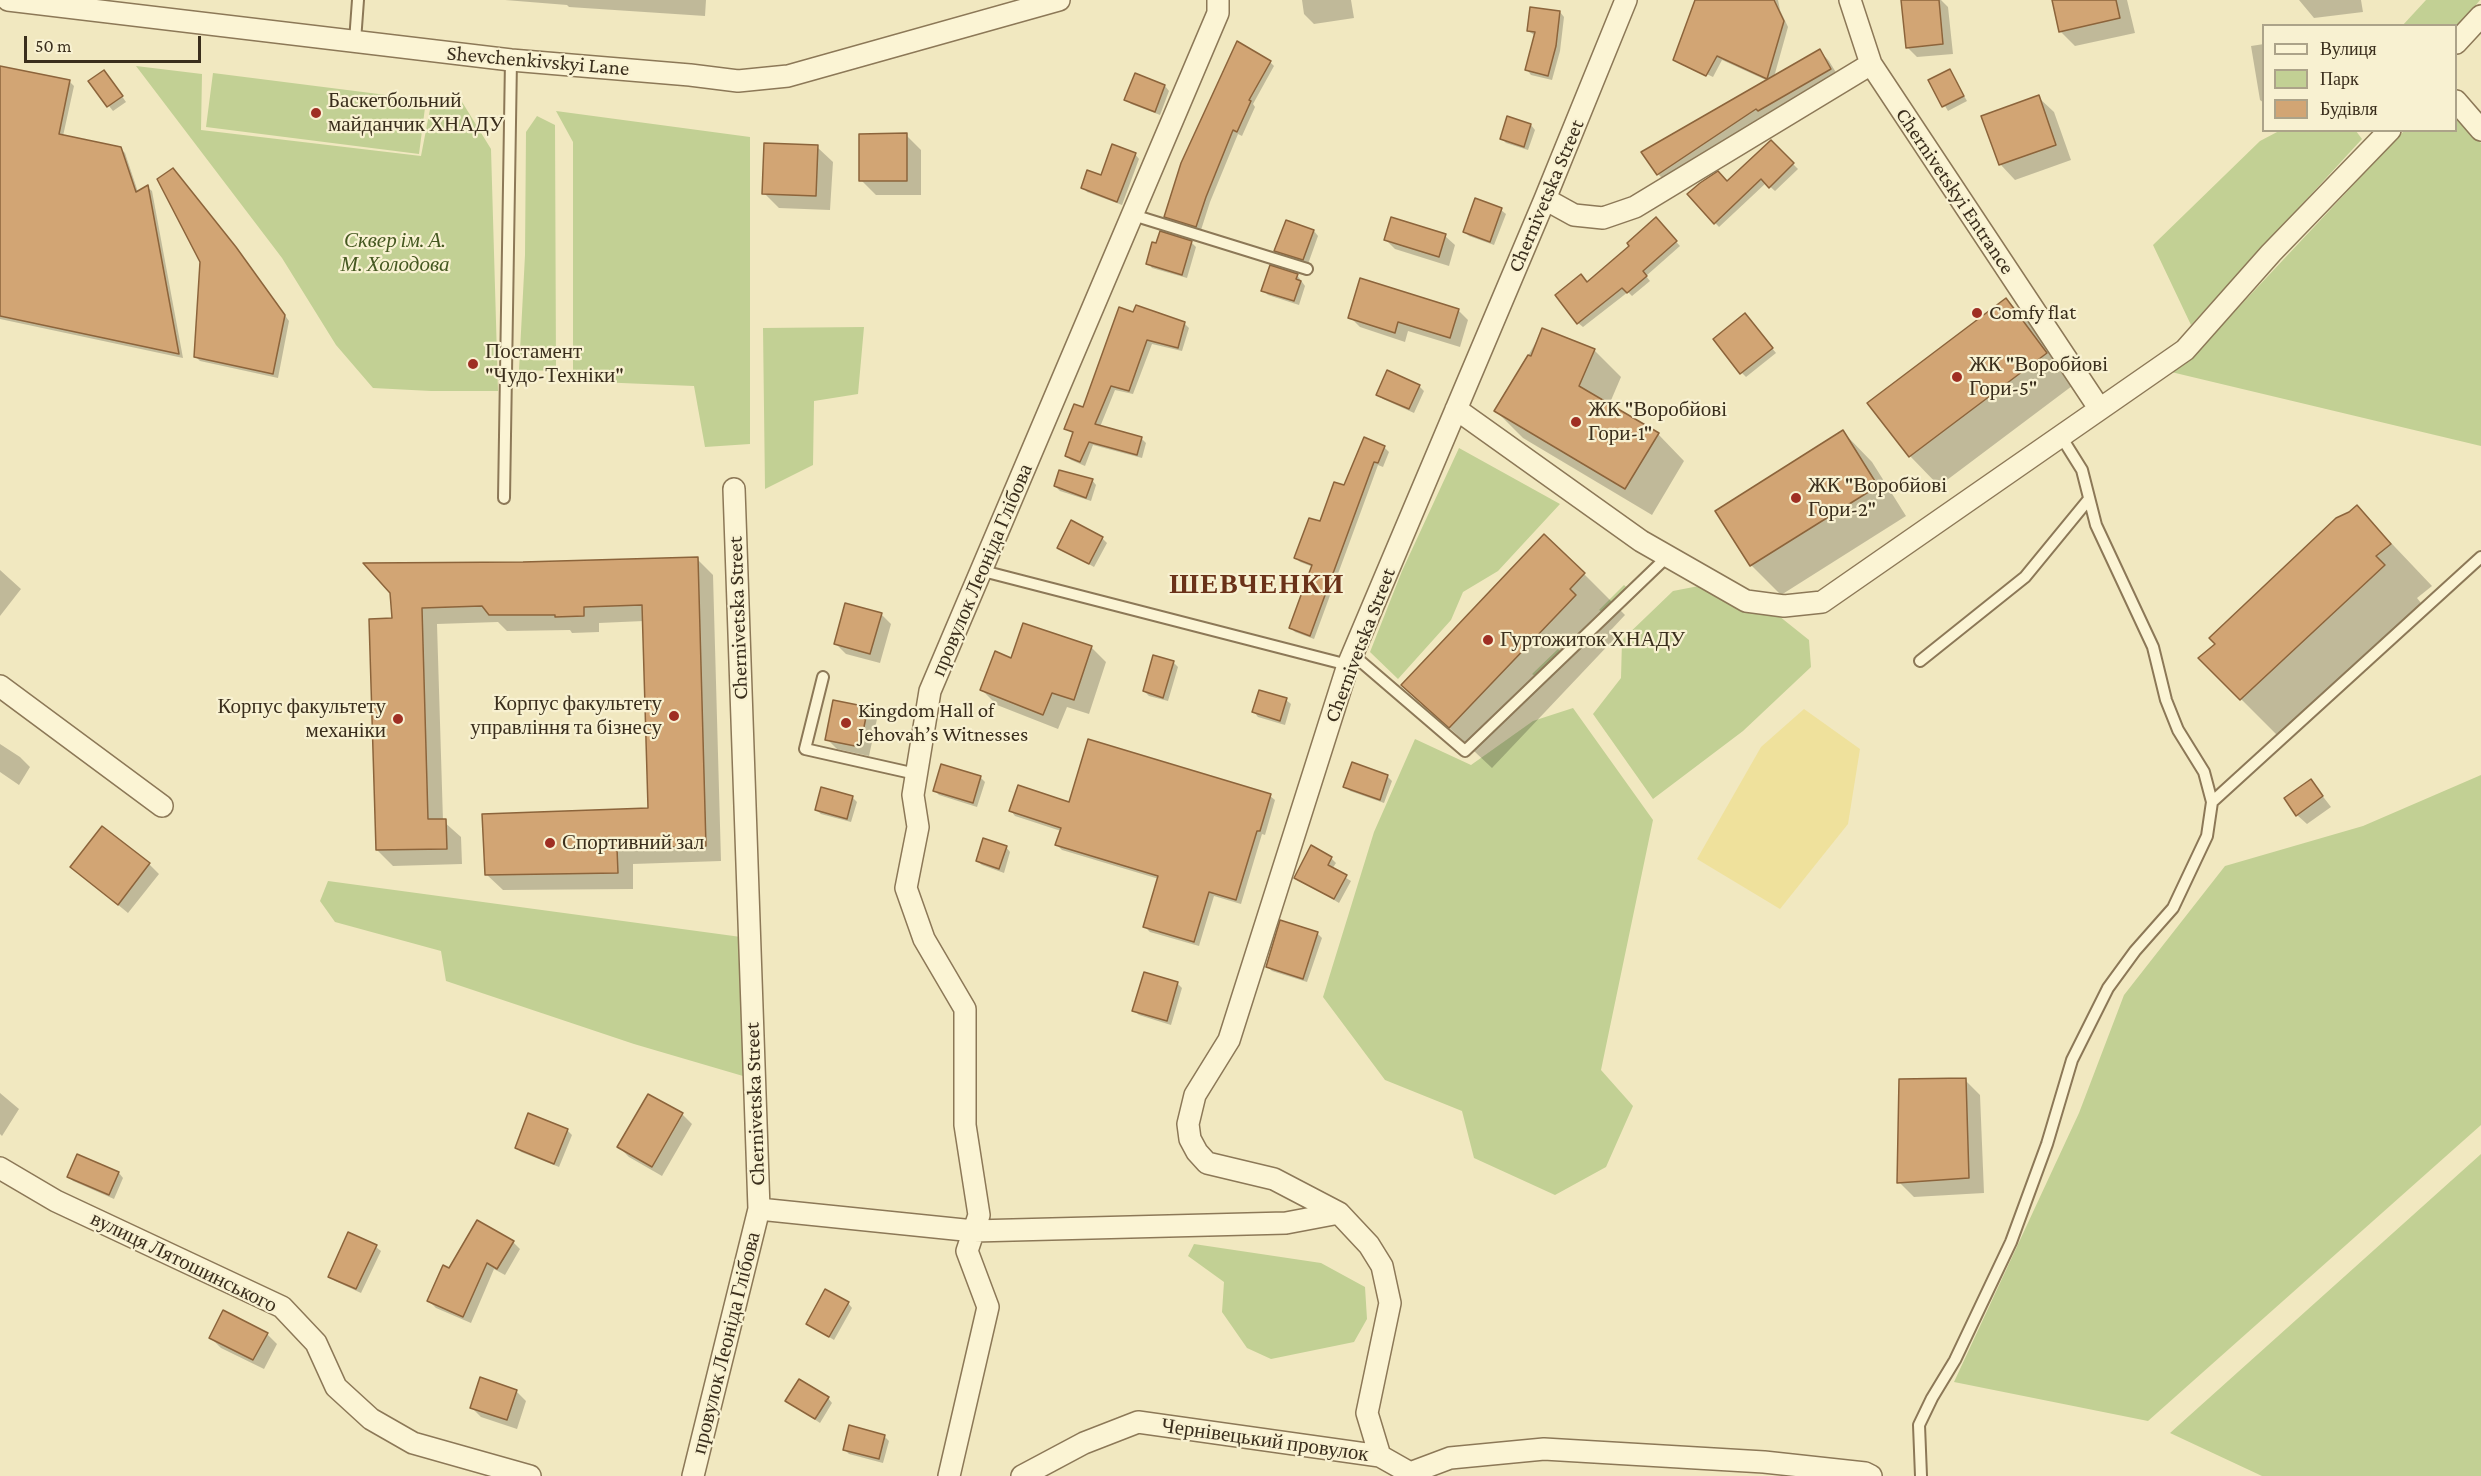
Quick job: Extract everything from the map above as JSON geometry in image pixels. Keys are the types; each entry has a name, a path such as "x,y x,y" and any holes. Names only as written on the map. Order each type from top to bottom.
{"street":[{"name":"Shevchenkivskyi Lane","path":"8,0 511,60 738,81 788,76 1059,0"},
{"name":"провулок Леоніда Глібова","path":"949,1476 988,1307 967,1251 979,1215 965,1125 965,1009 924,939 906,888 918,827 913,795 930,691 983,571 1218,13 1218,0"},
{"name":"Chernivetska Street","path":"1380,1456 1367,1413 1390,1303 1382,1266 1369,1245 1339,1214 1274,1179 1207,1163 1197,1152 1190,1139 1188,1124 1195,1095 1229,1040 1350,659 1545,199 1626,0"},
{"name":"Chernivetskyi Entrance","path":"1850,0 1871,64 2099,408"},
{"path":"2457,42 2481,16"},
{"path":"1545,199 1574,215 1603,218 1635,207 1871,64"},
{"path":"2457,102 2481,130"},
{"path":"1456,410 1641,541 1746,601 1784,606 1822,602 2062,438 2099,408 2185,350 2271,253 2388,132"},
{"name":"Chernivetska Street","path":"734,489 759,1209 974,1231 1286,1224 1339,1214"},
{"path":"0,686 162,806"},
{"name":"вулиця Лятошинського","path":"0,1168 56,1201 282,1307 316,1343 336,1387 371,1419 413,1443 530,1476"},
{"name":"провулок Леоніда Глібова","path":"693,1476 759,1209"},
{"name":"Чернівецький провулок","path":"1022,1476 1084,1443 1138,1422 1380,1456 1414,1475 1450,1458 1544,1449 1764,1462 1864,1473 1870,1476"}],"lane":[{"path":"355,42 358,0"},
{"path":"504,498 511,60"},
{"path":"1133,215 1307,269"},
{"path":"1921,1476 1919,1425 1955,1360 2011,1242 2047,1144 2072,1060 2108,987 2135,951 2173,908 2207,836 2212,802 2204,772 2178,730 2166,700 2153,646 2096,525 2082,470 2062,438"},
{"path":"1920,661 2025,577 2089,499"},
{"path":"983,571 1350,659 1465,751 1668,556"},
{"path":"2212,802 2481,557"},
{"path":"823,677 805,749 916,774"}],"green space":[{"path":"2426,0 2480,0 2457,28 2457,24 2404,24"},
{"name":"Сквер ім. А. М. Холодова","path":"136,66 202,74 201,130 421,156 432,99 459,97 491,149 498,391 373,388 336,345 282,258"},
{"name":"Баскетбольний майданчик ХНАДУ","path":"213,73 426,100 419,154 206,127"},
{"path":"556,111 750,137 750,444 705,447 694,386 573,381 573,142"},
{"path":"2457,115 2481,143 2481,446 2167,371 2192,357 2403,132 2457,132"},
{"path":"537,116 555,125 556,371 519,370 525,255 526,132"},
{"path":"2277,132 2357,132 2362,139 2191,325 2153,245 2260,141"},
{"path":"864,327 858,394 814,401 813,465 765,489 763,328"},
{"path":"1459,448 1560,504 1498,571 1463,592 1451,620 1398,679 1370,652 1402,571"},
{"path":"1624,585 1635,595 1611,618 1599,610"},
{"path":"1704,585 1774,612 1809,640 1811,667 1743,731 1653,799 1593,714 1621,678 1622,640 1673,591"},
{"path":"1558,649 1569,659 1544,682 1532,674"},
{"path":"1573,708 1653,820 1601,1070 1633,1106 1606,1167 1555,1195 1474,1158 1462,1111 1385,1080 1323,997 1374,832 1415,739 1471,765 1533,721"},
{"path":"2481,775 2481,1125 2148,1421 1954,1382 2079,1113 2124,995 2225,866 2363,826"},
{"path":"328,881 741,937 743,1076 634,1044 446,981 441,951 335,922 320,901"},
{"path":"2481,1154 2481,1476 2262,1476 2170,1433"},
{"path":"1194,1244 1321,1263 1365,1287 1367,1319 1354,1342 1271,1359 1247,1348 1222,1312 1224,1282 1188,1256"}],"sand":[{"path":"1804,709 1860,749 1848,824 1780,909 1697,859 1761,747"}],"building":[{"path":"1695,0 1774,0 1784,21 1767,79 1717,56 1706,76 1673,60"},
{"path":"1901,0 1939,0 1943,44 1906,48"},
{"path":"2052,0 2116,0 2120,18 2059,32"},
{"path":"1530,7 1560,11 1556,46 1548,76 1525,70 1535,32 1527,31"},
{"path":"1237,41 1271,61 1249,100 1251,101 1237,132 1233,130 1196,227 1164,217 1181,163"},
{"path":"1820,49 1831,69 1758,111 1756,109 1657,175 1641,152"},
{"path":"0,66 70,80 59,134 121,147 136,192 148,185 179,354 0,316"},
{"path":"1950,69 1964,96 1942,107 1928,80"},
{"path":"104,70 123,96 107,107 88,81"},
{"path":"1135,73 1165,85 1155,112 1124,100"},
{"path":"2039,95 2056,145 1999,165 1981,116"},
{"path":"1507,116 1531,124 1524,147 1500,139"},
{"path":"907,133 907,181 859,181 859,134"},
{"path":"1771,140 1794,163 1769,188 1761,179 1714,224 1687,194 1718,171 1727,181"},
{"path":"764,143 818,145 816,196 762,194"},
{"path":"1112,144 1136,153 1117,202 1081,188 1087,170 1101,175"},
{"path":"173,168 236,247 285,315 273,374 194,357 200,262 157,179"},
{"path":"1475,198 1502,208 1490,242 1463,232"},
{"path":"1391,217 1446,234 1439,257 1384,240"},
{"path":"1656,217 1677,241 1643,271 1647,276 1627,293 1622,288 1577,324 1555,295 1581,274 1587,282 1629,246 1627,243"},
{"path":"1286,220 1314,230 1303,260 1274,251"},
{"path":"1160,231 1192,241 1182,275 1146,264 1152,242 1156,243"},
{"path":"1270,265 1298,274 1296,279 1301,281 1294,301 1261,291"},
{"path":"1360,278 1459,309 1450,338 1398,322 1395,333 1348,318"},
{"name":"ЖК \"Воробйові Гори-5\"","path":"2006,298 2047,353 1909,457 1867,403"},
{"path":"1136,305 1185,322 1178,348 1147,340 1129,391 1111,386 1095,424 1142,437 1137,455 1089,442 1080,462 1065,456 1073,432 1064,429 1074,404 1083,407 1119,307 1133,312"},
{"path":"1745,313 1773,348 1740,374 1713,339"},
{"name":"ЖК \"Воробйові Гори-1\"","path":"1542,328 1595,349 1579,386 1659,433 1625,489 1494,411 1528,355 1531,356"},
{"path":"1387,370 1420,385 1409,409 1376,395"},
{"name":"ЖК \"Воробйові Гори-2\"","path":"1843,430 1878,486 1750,566 1715,511"},
{"path":"1364,437 1385,446 1378,463 1374,462 1310,636 1289,628 1312,565 1294,558 1309,518 1320,521 1334,482 1344,485"},
{"path":"1059,470 1093,479 1086,498 1054,486"},
{"path":"2357,505 2391,544 2376,556 2385,565 2240,700 2198,658 2215,644 2209,638 2336,518"},
{"path":"1071,520 1103,537 1089,564 1057,548"},
{"name":"Гуртожиток ХНАДУ","path":"1544,534 1585,573 1570,589 1576,595 1449,728 1401,685"},
{"path":"698,557 706,846 617,848 618,873 485,875 482,814 648,808 642,605 584,607 584,616 555,617 555,615 489,615 482,606 422,608 428,819 446,819 447,849 376,850 369,619 392,618 390,593 363,563 523,562"},
{"path":"845,603 882,613 870,654 834,644"},
{"path":"1023,623 1092,646 1074,700 1052,693 1043,715 980,690 995,651 1011,658"},
{"path":"1153,655 1174,661 1163,698 1143,691"},
{"path":"1259,690 1287,698 1280,721 1252,712"},
{"name":"Kingdom Hall of Jehovah’s Witnesses","path":"833,700 868,707 860,747 825,740"},
{"path":"1088,739 1271,794 1236,900 1209,892 1194,942 1143,927 1158,876 1055,845 1061,828 1009,811 1018,785 1069,802"},
{"path":"1352,762 1388,775 1380,800 1343,787"},
{"path":"941,764 981,776 973,803 933,791"},
{"path":"2311,779 2323,796 2296,816 2284,798"},
{"path":"821,787 853,796 847,819 815,810"},
{"path":"102,826 150,863 118,905 70,867"},
{"path":"983,838 1007,846 999,869 976,861"},
{"path":"1311,845 1332,857 1328,865 1347,875 1334,899 1294,878"},
{"path":"1280,920 1318,932 1303,979 1266,967"},
{"path":"1144,972 1178,982 1167,1021 1132,1011"},
{"path":"1966,1078 1969,1178 1897,1183 1899,1079"},
{"path":"648,1094 683,1113 652,1167 617,1147"},
{"path":"528,1113 568,1129 554,1164 515,1148"},
{"path":"77,1154 119,1172 109,1195 67,1177"},
{"path":"477,1220 514,1241 497,1269 487,1263 463,1317 427,1301 443,1265 449,1268"},
{"path":"348,1232 377,1245 356,1289 328,1277"},
{"path":"825,1289 849,1302 829,1337 806,1324"},
{"path":"223,1310 268,1333 253,1360 209,1338"},
{"path":"480,1377 517,1390 507,1420 470,1408"},
{"path":"799,1379 829,1397 815,1419 785,1401"},
{"path":"849,1425 885,1435 879,1459 843,1450"}],"place":[{"name":"Баскетбольний майданчик ХНАДУ","path":"316,113"},
{"name":"Comfy flat","path":"1977,313"},
{"name":"Постамент \"Чудо-Техніки\"","path":"473,364"},
{"name":"ЖК \"Воробйові Гори-5\"","path":"1957,377"},
{"name":"ЖК \"Воробйові Гори-1\"","path":"1576,422"},
{"name":"ЖК \"Воробйові Гори-2\"","path":"1796,498"},
{"name":"Гуртожиток ХНАДУ","path":"1488,640"},
{"name":"Корпус факультету управління та бізнесу","path":"674,716"},
{"name":"Корпус факультету механіки","path":"398,719"},
{"name":"Kingdom Hall of Jehovah’s Witnesses","path":"846,723"},
{"name":"Спортивний зал","path":"550,843"}],"district":[{"name":"ШЕВЧЕНКИ","path":"1257,585"}]}
